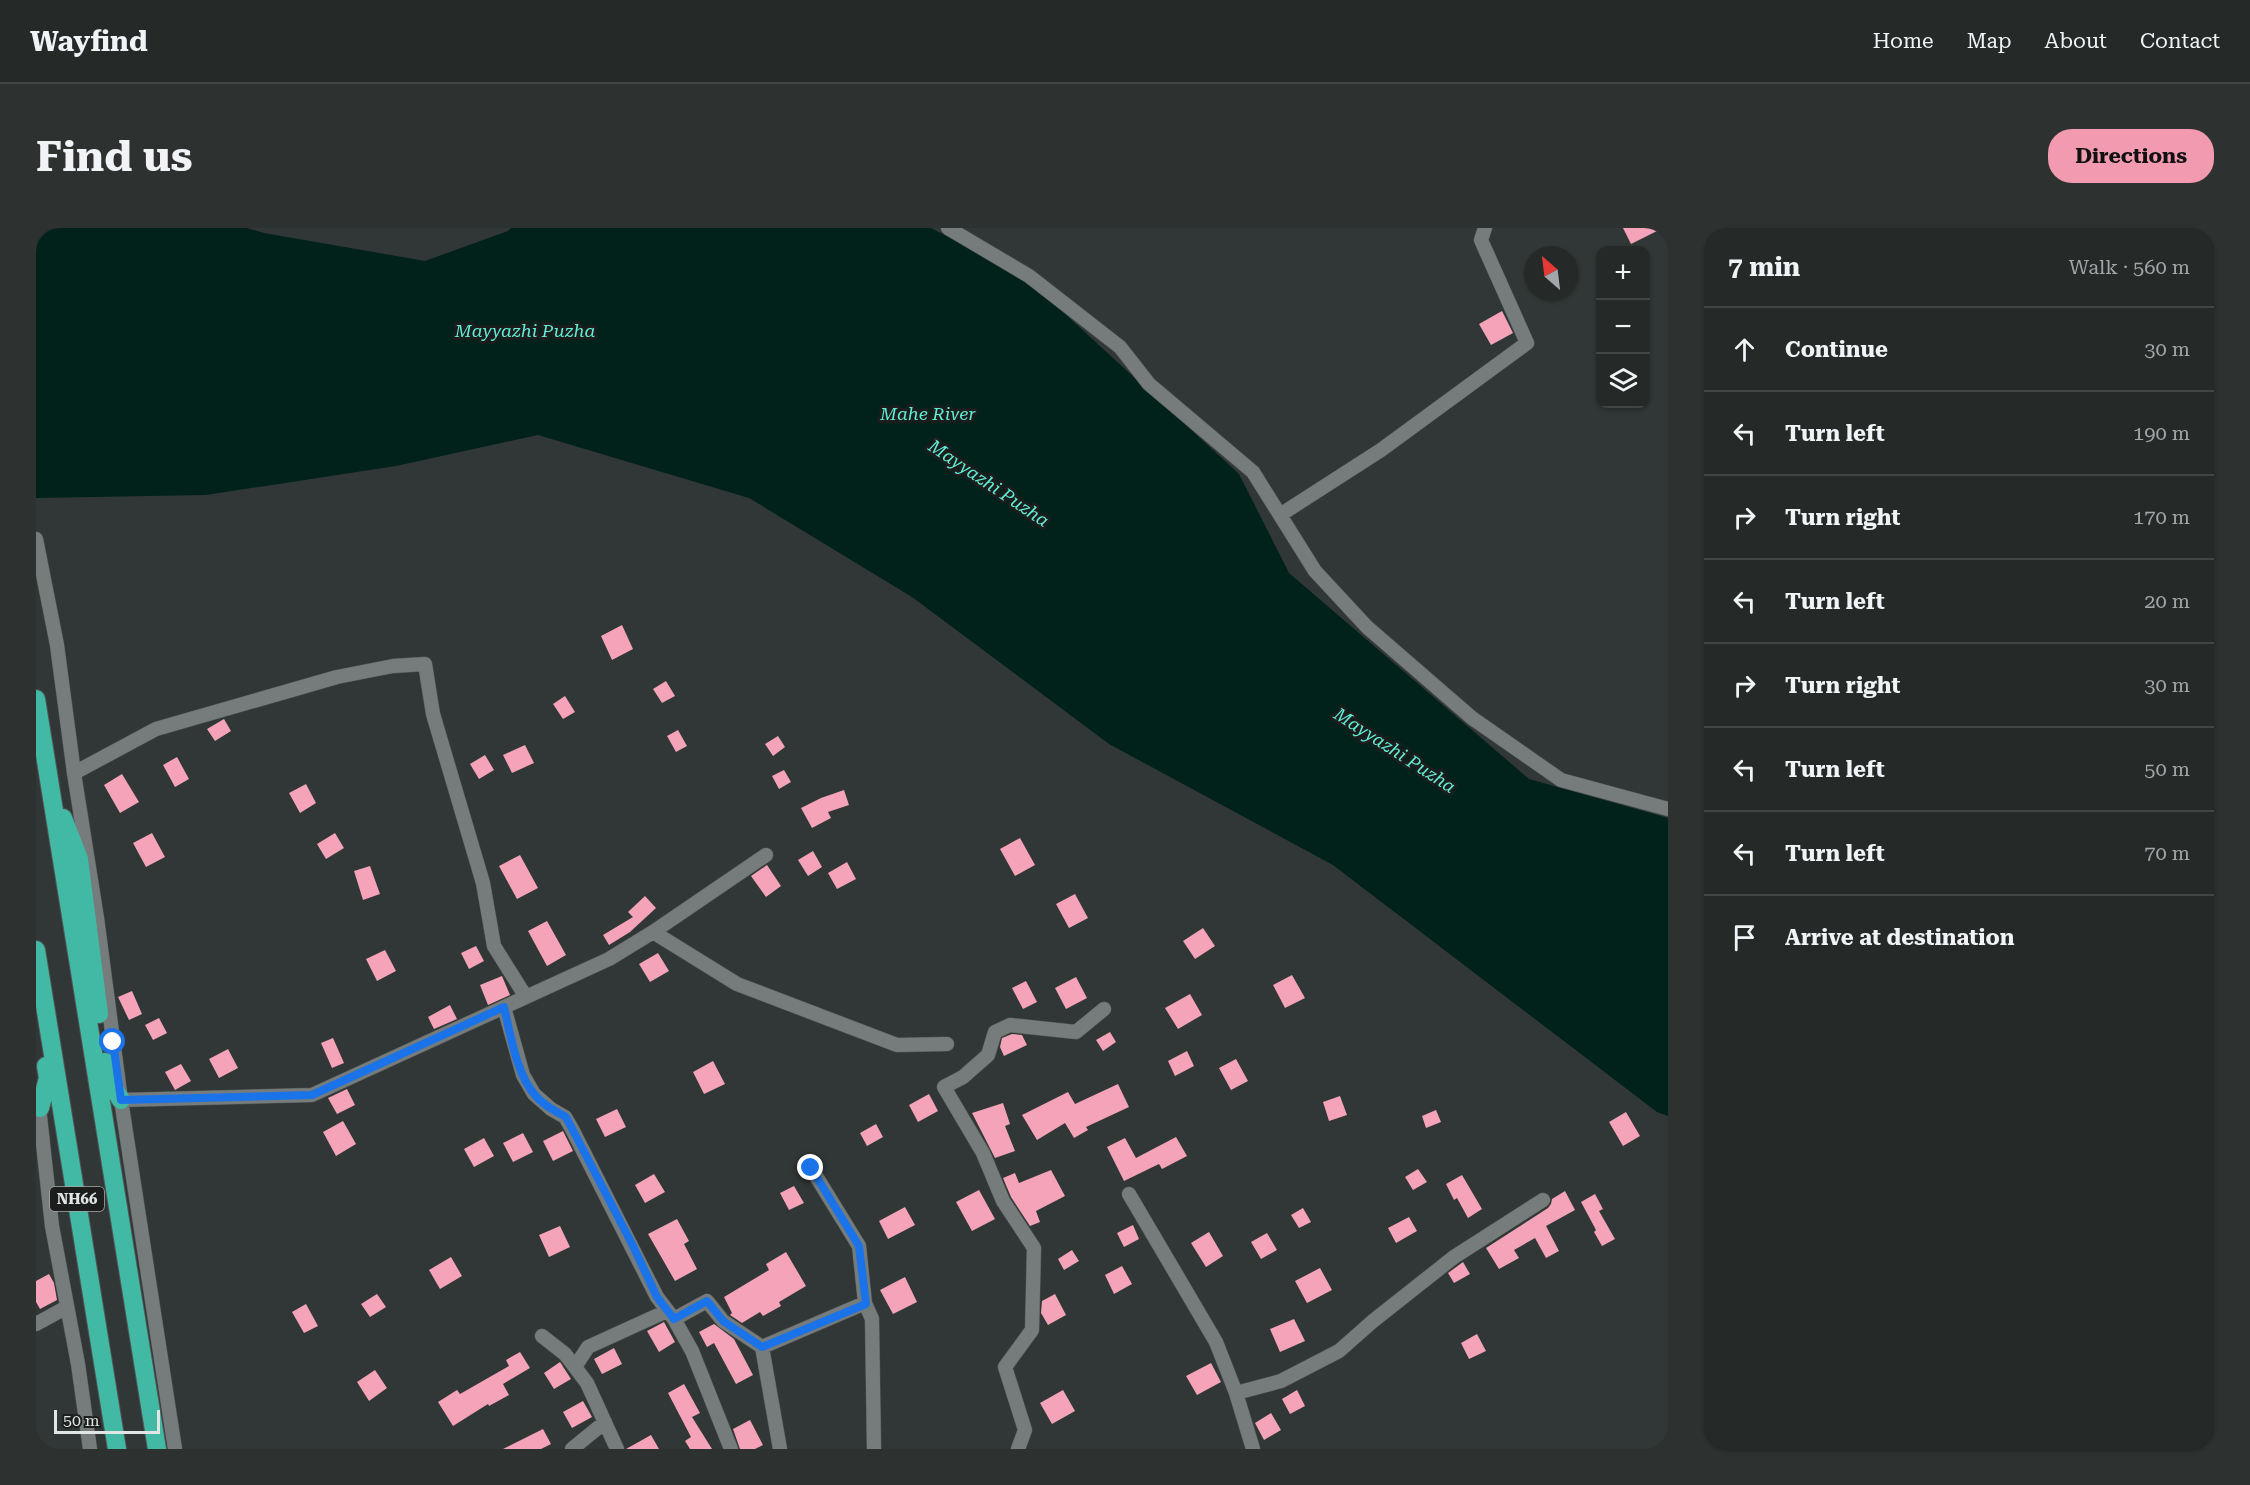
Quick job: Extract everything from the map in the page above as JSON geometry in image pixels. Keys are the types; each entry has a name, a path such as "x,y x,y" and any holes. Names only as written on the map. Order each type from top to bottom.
{"highway":[{"name":"NH66","path":"36,699 157,1449"},
{"path":"50,786 79,859 107,1077 121,1100"},
{"name":"NH66","path":"36,950 117,1449"},
{"path":"36,1016 48,1078 38,1107"}],"street":[{"path":"948,228 1029,276 1120,347 1149,384 1253,472 1315,571 1367,627 1472,718 1561,780 1668,809"},
{"path":"1280,516 1381,450 1527,343 1481,240 1485,228"},
{"path":"36,540 57,645 74,773 98,918 121,1100 175,1449"},
{"path":"74,773 156,729 337,677 393,666 425,664 433,714 483,883 495,946 526,997"},
{"path":"121,1100 312,1095 609,959 766,855"},
{"path":"653,932 737,984 812,1013 897,1045 947,1044"},
{"path":"504,1007 523,1075 534,1095 551,1109 566,1117 657,1297 671,1315 692,1351 731,1449"},
{"path":"1018,1449 1025,1430 1005,1367 1032,1330 1034,1248 1002,1201 982,1153 944,1087 963,1077 988,1055 995,1032 1010,1025 1077,1032 1104,1009"},
{"path":"36,1089 52,1226 78,1364 90,1449"},
{"path":"811,1168 859,1246 866,1304 872,1318 874,1449"},
{"path":"1129,1194 1216,1342 1236,1393 1253,1449"},
{"path":"1236,1393 1281,1381 1339,1351 1454,1257 1543,1200"},
{"path":"575,1367 588,1347 707,1301 723,1321 762,1347 780,1449"},
{"path":"762,1347 866,1304"},
{"path":"36,1324 68,1307"},
{"path":"542,1336 565,1354 587,1383 617,1449"},
{"path":"572,1449 605,1422"}],"water":[{"name":"Mahe River","path":"36,228 247,228 264,233 425,261 511,228 931,228 1026,278 1239,474 1289,573 1529,779 1668,818 1668,1116 1657,1112 1333,865 1109,744 912,597 749,498 538,435 396,466 206,495 36,498"}],"building":[{"path":"1623,228 1663,228 1631,244"},
{"path":"1502,311 1513,333 1491,345 1479,324"},
{"path":"622,625 633,649 612,660 601,636"},
{"path":"666,681 675,696 662,703 653,689"},
{"path":"565,696 575,712 563,719 553,704"},
{"path":"224,719 231,731 215,741 207,729"},
{"path":"678,730 687,746 676,752 667,736"},
{"path":"778,736 785,747 773,756 765,744"},
{"path":"525,745 534,763 512,773 503,755"},
{"path":"485,755 494,770 479,779 470,764"},
{"path":"177,757 189,779 175,787 163,765"},
{"path":"784,770 791,782 779,789 772,776"},
{"path":"122,774 139,802 120,813 104,785"},
{"path":"306,784 316,803 300,813 289,793"},
{"path":"844,790 849,805 828,812 831,818 812,828 801,808"},
{"path":"152,833 165,857 146,867 133,843"},
{"path":"335,833 344,848 326,859 317,844"},
{"path":"1020,838 1035,865 1015,876 1000,849"},
{"path":"813,851 822,867 808,876 798,860"},
{"path":"520,855 538,888 517,899 499,866"},
{"path":"847,862 856,879 837,889 828,873"},
{"path":"767,865 781,886 766,897 751,876"},
{"path":"370,866 380,894 363,900 354,871"},
{"path":"1075,894 1088,918 1069,928 1056,904"},
{"path":"645,896 656,908 630,932 609,945 603,935 633,917 628,912"},
{"path":"547,921 566,955 547,966 528,931"},
{"path":"1203,928 1215,946 1195,959 1183,941"},
{"path":"476,946 484,961 469,969 461,953"},
{"path":"385,950 396,971 377,981 366,959"},
{"path":"658,953 669,971 650,982 639,964"},
{"path":"1292,975 1305,998 1285,1008 1273,985"},
{"path":"502,976 510,995 488,1005 480,985"},
{"path":"1076,977 1087,998 1066,1009 1055,988"},
{"path":"1026,981 1037,1002 1023,1009 1012,988"},
{"path":"132,991 142,1014 129,1020 118,997"},
{"path":"1190,994 1202,1015 1178,1029 1165,1008"},
{"path":"450,1005 457,1019 434,1029 428,1017"},
{"path":"159,1018 167,1033 153,1040 145,1025"},
{"path":"1110,1032 1116,1042 1103,1051 1096,1040"},
{"path":"1012,1034 1022,1035 1027,1045 1004,1056 1000,1047 1002,1038"},
{"path":"333,1038 344,1063 332,1068 321,1043"},
{"path":"228,1049 238,1068 219,1078 209,1059"},
{"path":"1187,1051 1194,1066 1175,1076 1168,1061"},
{"path":"1236,1059 1248,1081 1231,1090 1219,1068"},
{"path":"713,1061 725,1084 704,1094 693,1072"},
{"path":"181,1064 191,1081 175,1090 165,1072"},
{"path":"1118,1084 1129,1107 1086,1127 1088,1130 1074,1138 1065,1123 1037,1140 1022,1115 1068,1092 1075,1104"},
{"path":"347,1089 355,1105 337,1114 328,1098"},
{"path":"929,1094 938,1111 918,1122 909,1105"},
{"path":"1340,1096 1347,1115 1329,1121 1323,1102"},
{"path":"1003,1103 1010,1124 1005,1126 1015,1151 995,1158 972,1113"},
{"path":"617,1109 626,1127 605,1137 596,1119"},
{"path":"1436,1110 1441,1122 1426,1128 1422,1116"},
{"path":"1626,1112 1640,1136 1623,1146 1609,1122"},
{"path":"343,1121 356,1144 336,1156 323,1132"},
{"path":"876,1124 883,1137 867,1146 860,1133"},
{"path":"563,1131 573,1151 553,1161 543,1141"},
{"path":"523,1133 533,1152 513,1162 503,1143"},
{"path":"1176,1137 1187,1156 1162,1169 1159,1164 1124,1181 1107,1147 1125,1138 1136,1158"},
{"path":"484,1138 494,1156 474,1167 464,1149"},
{"path":"1418,1169 1427,1182 1413,1190 1405,1177"},
{"path":"1051,1170 1065,1196 1036,1211 1040,1222 1030,1226 1011,1197 1003,1178 1015,1173 1019,1183"},
{"path":"654,1174 665,1192 645,1203 635,1185"},
{"path":"1462,1175 1482,1209 1468,1218 1457,1198 1454,1200 1446,1184"},
{"path":"794,1186 804,1203 789,1210 780,1193"},
{"path":"979,1190 995,1219 972,1231 956,1202"},
{"path":"1565,1191 1575,1210 1546,1226 1559,1251 1546,1258 1535,1238 1514,1250 1519,1258 1499,1269 1486,1248 1548,1208 1552,1199"},
{"path":"1595,1194 1603,1209 1599,1211 1615,1239 1602,1246 1581,1202"},
{"path":"905,1207 915,1225 888,1239 879,1221"},
{"path":"1303,1208 1311,1222 1299,1228 1291,1215"},
{"path":"1409,1217 1417,1231 1396,1243 1388,1228"},
{"path":"677,1219 689,1241 684,1244 697,1269 675,1281 648,1234"},
{"path":"1133,1225 1139,1239 1124,1247 1117,1233"},
{"path":"560,1226 570,1247 549,1257 539,1235"},
{"path":"1209,1232 1223,1256 1206,1267 1191,1243"},
{"path":"1267,1233 1277,1250 1261,1259 1251,1242"},
{"path":"1072,1250 1079,1261 1064,1270 1058,1259"},
{"path":"786,1252 806,1286 779,1302 781,1306 763,1316 760,1312 742,1323 730,1315 732,1313 724,1297 769,1270 766,1264"},
{"path":"451,1257 462,1276 440,1289 429,1270"},
{"path":"1463,1262 1470,1274 1454,1283 1448,1273"},
{"path":"1122,1266 1132,1284 1114,1294 1105,1275"},
{"path":"1320,1268 1332,1290 1307,1303 1295,1281"},
{"path":"49,1274 54,1283 57,1300 40,1309 36,1302 36,1281"},
{"path":"905,1277 917,1302 893,1314 880,1290"},
{"path":"377,1294 386,1307 370,1317 361,1304"},
{"path":"1055,1294 1066,1315 1048,1325 1041,1313 1042,1301"},
{"path":"306,1304 318,1326 304,1333 292,1312"},
{"path":"1294,1319 1305,1341 1280,1352 1270,1329"},
{"path":"664,1322 675,1342 659,1352 647,1331"},
{"path":"714,1324 734,1339 753,1375 736,1384 714,1343 707,1347 699,1332"},
{"path":"1477,1334 1486,1351 1469,1359 1461,1343"},
{"path":"614,1348 622,1364 602,1374 594,1359"},
{"path":"520,1352 530,1368 503,1384 509,1395 489,1406 488,1404 453,1426 438,1402 457,1390 460,1394 509,1366 506,1360"},
{"path":"560,1362 571,1379 554,1389 544,1373"},
{"path":"1211,1363 1221,1382 1197,1395 1186,1376"},
{"path":"375,1370 387,1388 369,1401 357,1382"},
{"path":"684,1384 700,1413 692,1417 712,1449 690,1449 685,1441 691,1437 668,1393"},
{"path":"1063,1390 1075,1411 1052,1424 1040,1403"},
{"path":"1297,1390 1305,1406 1290,1414 1282,1399"},
{"path":"583,1401 592,1417 572,1428 563,1412"},
{"path":"1271,1413 1281,1430 1264,1440 1255,1423"},
{"path":"750,1420 763,1445 755,1449 740,1449 733,1429"},
{"path":"543,1429 551,1444 541,1449 503,1449"},
{"path":"651,1435 659,1449 626,1449"}],"route":[{"path":"113,1042 121,1100 312,1095 504,1007 523,1075 534,1095 551,1109 566,1117 657,1297 674,1319 707,1301 723,1321 762,1347 866,1304 859,1246 811,1168"}],"water label":[{"name":"Mayyazhi Puzha","path":"525,330"},
{"name":"Mayyazhi Puzha","path":"989,483"},
{"name":"Mayyazhi Puzha","path":"1395,750"}]}
